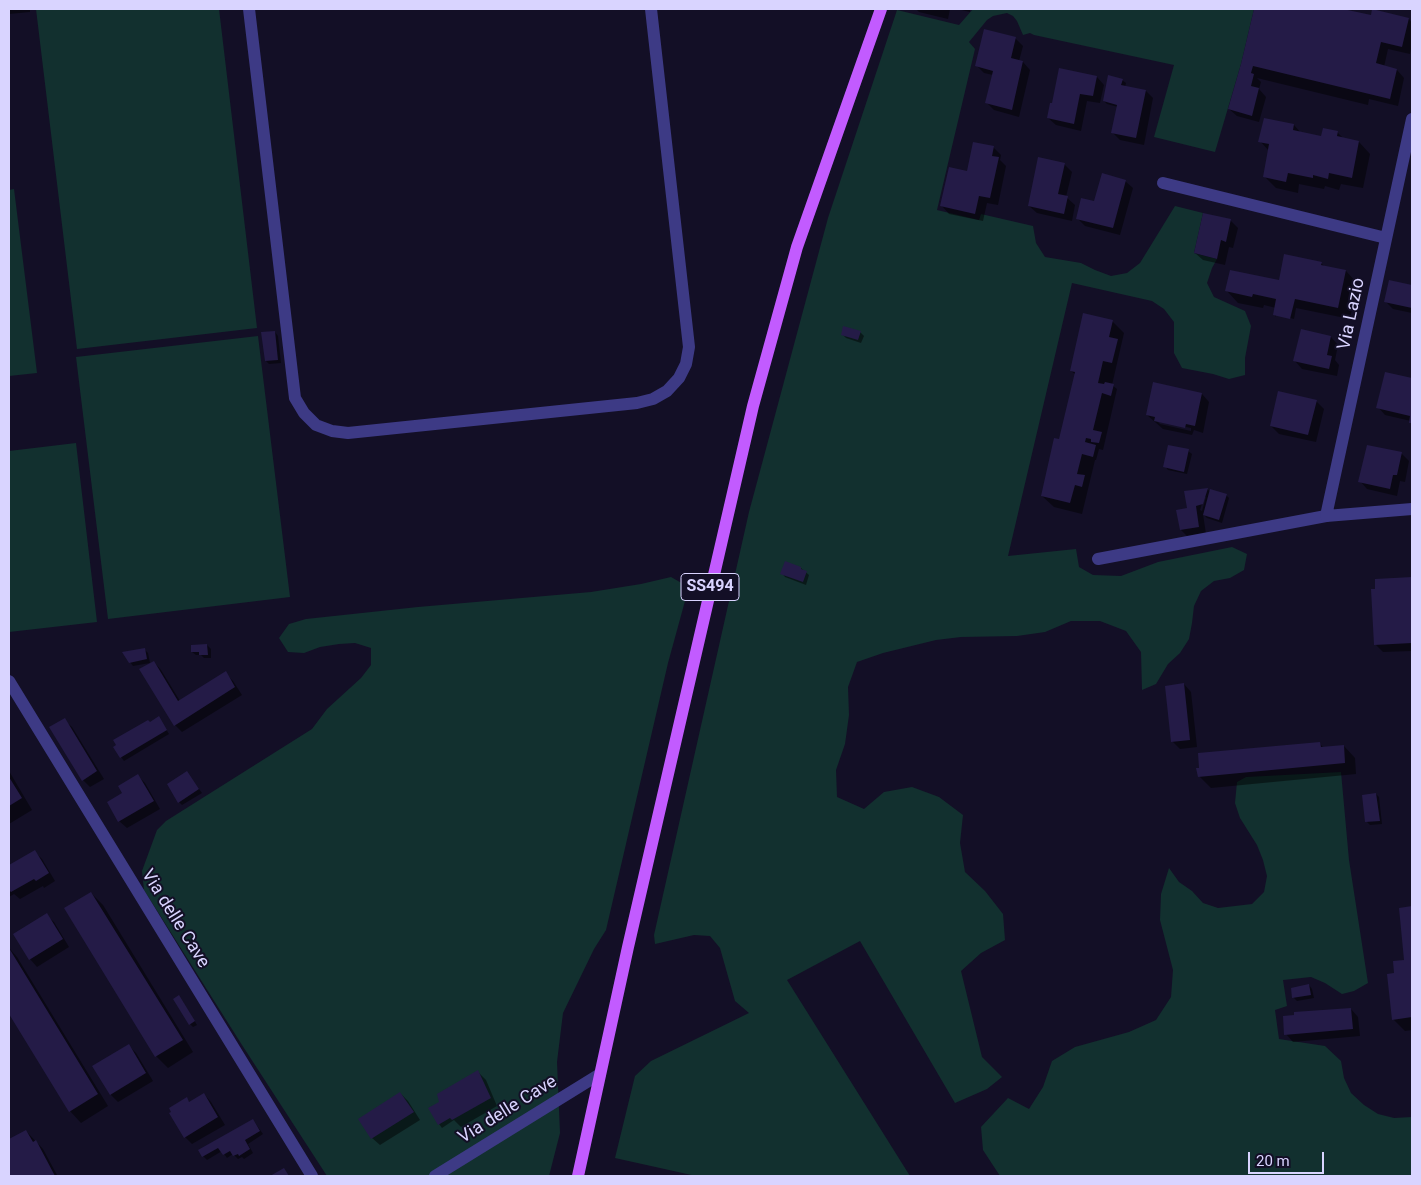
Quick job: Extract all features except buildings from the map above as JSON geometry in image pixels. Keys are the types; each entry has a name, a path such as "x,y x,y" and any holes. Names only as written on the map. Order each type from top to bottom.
{"main road":[{"name":"SS494","path":"578,1176 628,947 753,406 796,246 881,9"}],"street":[{"path":"249,9 295,398 304,413 316,425 332,431 348,433 637,403 653,399 667,391 679,378 686,364 689,347 651,9"},
{"name":"Via Lazio","path":"1326,516 1412,119"},
{"path":"1163,183 1386,238"},
{"path":"1098,559 1326,516 1412,509"},
{"name":"Via delle Cave","path":"9,681 312,1176"},
{"name":"Via delle Cave","path":"435,1176 600,1074"}],"green space":[{"path":"36,9 219,9 257,328 77,349"},
{"path":"973,9 1254,9 1241,64 1215,152 1154,137 1174,65 1030,33 1023,35 1013,16 1007,13 993,16 987,20 969,42 975,49 937,210 979,220 981,214 1033,226 1036,243 1045,257 1081,263 1111,276 1127,273 1140,263 1175,206 1203,213 1194,253 1217,259 1207,283 1214,297 1245,311 1251,326 1245,358 1245,375 1229,379 1182,368 1174,353 1174,322 1164,309 1152,301 1072,283 1008,556 1076,549 1079,567 1093,575 1121,576 1158,562 1232,547 1247,554 1244,570 1230,578 1214,581 1201,591 1194,606 1189,639 1180,653 1168,664 1156,684 1142,690 1141,652 1126,631 1100,621 1071,621 1045,632 1017,636 961,637 936,640 883,653 857,662 848,687 849,715 845,744 836,770 837,797 864,809 884,792 912,787 939,797 963,815 960,843 965,872 985,891 1003,914 1005,940 981,953 961,971 982,1057 1002,1077 987,1089 955,1103 860,941 787,980 910,1176 696,1176 615,1158 635,1076 651,1061 749,1013 735,1001 720,948 710,936 694,935 655,944 654,935 749,512 828,218 897,10 959,25"},
{"path":"14,189 37,373 9,376 9,190"},
{"path":"258,336 290,597 108,619 76,357"},
{"path":"76,443 97,622 9,632 9,451"},
{"path":"671,577 685,585 685,601 668,663 606,930 594,949 563,1013 557,1062 560,1133 549,1176 327,1176 144,890 142,871 157,830 166,821 312,729 327,709 361,678 371,665 371,648 355,643 320,647 304,653 288,652 279,638 289,624 306,619 418,607 591,592"},
{"path":"1341,772 1349,860 1368,983 1354,991 1342,994 1311,977 1283,980 1287,1006 1275,1010 1279,1039 1325,1046 1341,1061 1344,1078 1351,1093 1364,1105 1378,1114 1394,1118 1412,1117 1412,1176 1000,1176 983,1150 981,1127 1008,1098 1029,1109 1043,1087 1052,1061 1075,1047 1129,1032 1156,1020 1171,997 1173,970 1160,920 1161,894 1169,868 1179,882 1192,891 1203,903 1218,908 1252,904 1264,892 1267,876 1263,860 1257,845 1240,818 1235,803 1237,782 1246,777"}]}
